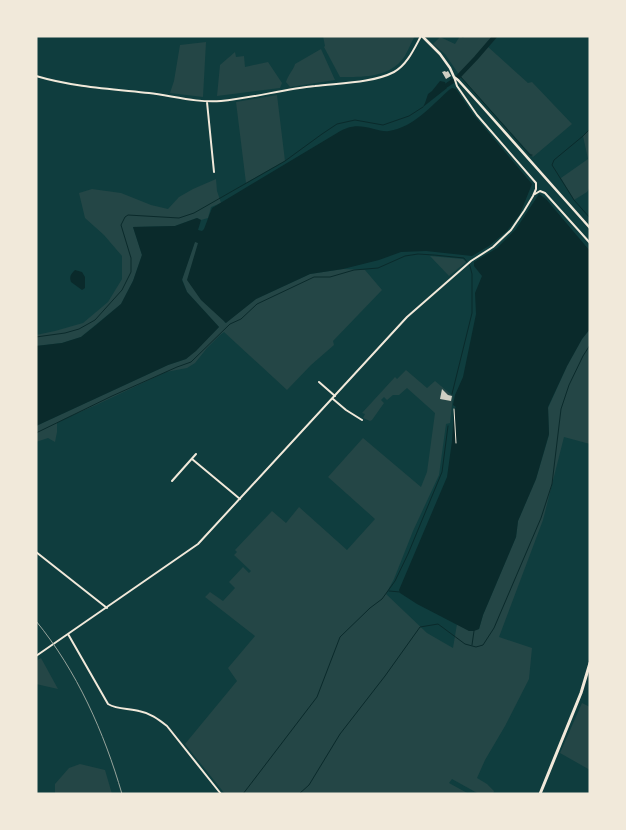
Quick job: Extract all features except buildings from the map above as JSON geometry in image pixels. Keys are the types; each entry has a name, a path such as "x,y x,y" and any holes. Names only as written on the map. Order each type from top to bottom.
{"main road":[{"path":"540,794 581,693 590,663"}],"street":[{"path":"36,76 65,84 207,101 230,99 303,87 384,77 403,66 422,36 440,54 450,68 457,86 477,115 533,180 536,186 533,196 511,230 493,247 467,264 407,317 198,544 36,656"},
{"path":"454,77 590,228"},
{"path":"207,101 214,172"},
{"path":"533,196 540,191 545,193 590,243"},
{"path":"319,382 346,410 362,420"},
{"path":"172,481 196,454"},
{"path":"192,459 240,499"},
{"path":"36,552 107,608"},
{"path":"68,634 108,704 119,708 138,710 158,719 167,726 221,794"}],"path":[{"path":"454,409 456,443"}],"shaded area":[{"path":"323,36 415,36 405,56 395,67 388,71 364,76 340,77 324,47"},
{"path":"460,36 463,38 465,36 493,36 487,46 528,83 532,82 572,124 533,157 460,76 445,54 433,44 440,37 455,44"},
{"path":"206,42 203,97 170,93 180,45"},
{"path":"321,49 335,80 290,87 286,82 295,64"},
{"path":"235,52 236,57 244,56 245,67 268,62 282,83 280,88 217,96 220,65"},
{"path":"440,81 445,82 447,88 423,107 428,94"},
{"path":"452,88 456,89 473,114 532,184 520,214 507,231 489,246 472,256 426,251 401,252 343,269 310,274 256,299 226,323 201,300 187,280 198,243 195,242 182,280 187,292 219,327 186,359 168,365 36,426 36,346 62,343 81,337 121,304 133,281 142,255 133,227 175,226 197,218 201,220 198,230 202,231 212,208 337,133 355,126 385,131 398,129 422,115"},
{"path":"277,95 285,161 246,183 236,102"},
{"path":"590,129 590,187 587,192 574,200 561,178 588,159 583,136"},
{"path":"216,179 221,203 211,207 208,218 201,220 197,218 175,226 133,227 142,255 133,281 121,304 81,337 62,343 36,346 36,335 83,323 108,302 122,279 122,256 104,235 85,218 79,193 92,189 121,193 151,205 168,209 179,197"},
{"path":"539,194 546,199 590,251 590,329 582,339 567,366 548,407 549,434 536,479 518,521 516,537 483,615 479,629 469,631 417,604 400,593 399,590 447,477 454,409 456,407 453,405 463,377 476,314 475,293 482,276 474,266 474,262 497,248 516,229"},
{"path":"195,241 198,243 225,323 256,299 310,274 343,269 365,270 382,290 333,341 334,345 287,390 224,332 195,363 187,368 166,372 64,419 57,423 55,442 48,438 36,442 36,426 168,365 186,359 219,327 187,292 182,279"},
{"path":"430,256 463,259 466,262 449,276"},
{"path":"75,270 82,272 85,277 85,288 82,290 71,282 71,275"},
{"path":"590,329 590,444 564,437 543,520 499,637 532,648 529,679 477,778 494,791 493,794 479,794 452,779 449,783 469,794 225,794 185,744 237,681 228,668 255,636 205,597 210,592 223,601 235,588 229,582 243,567 249,573 251,571 234,555 237,552 235,550 272,511 286,523 299,507 347,550 375,519 328,477 363,438 421,487 427,472 435,413 407,388 399,395 393,395 387,400 384,397 381,400 384,403 372,420 363,418 365,414 362,413 395,377 397,379 406,370 427,388 435,381 453,396 450,423 446,424 439,475 386,594 427,633 453,648 457,624 470,631 479,629 483,615 516,537 518,521 536,479 549,435 548,408 567,366 582,339"},
{"path":"41,658 58,689 36,684 36,661"},
{"path":"582,703 590,707 590,770 560,753"},
{"path":"80,764 105,770 112,794 55,794 55,784 69,768"}],"waterway":[{"path":"458,77 495,36"},
{"path":"460,76 532,155"},
{"path":"450,77 452,81"},
{"path":"447,85 453,81"},
{"path":"36,337 79,329 95,320 122,290 131,272 131,258 121,225 128,215 179,218 194,213 285,161 337,124 355,120 383,125 409,116 423,107"},
{"path":"590,129 554,160 552,165 574,200 590,218"},
{"path":"36,433 112,396 191,362 230,324 241,319 257,304 314,277 330,277 354,270 378,268 405,256 418,254 464,258 470,266 472,274 472,313 452,394"},
{"path":"299,794 309,785 340,734 420,627 438,624 465,644 476,647 483,645 494,628 541,518 552,484 561,409 569,385 590,345"},
{"path":"243,794 317,697 340,637 382,599 395,581 442,472 448,426"},
{"path":"389,591 400,592"},
{"path":"472,645 474,631"}],"railway":[{"path":"36,621 64,660 88,703 107,748 122,794"}]}
